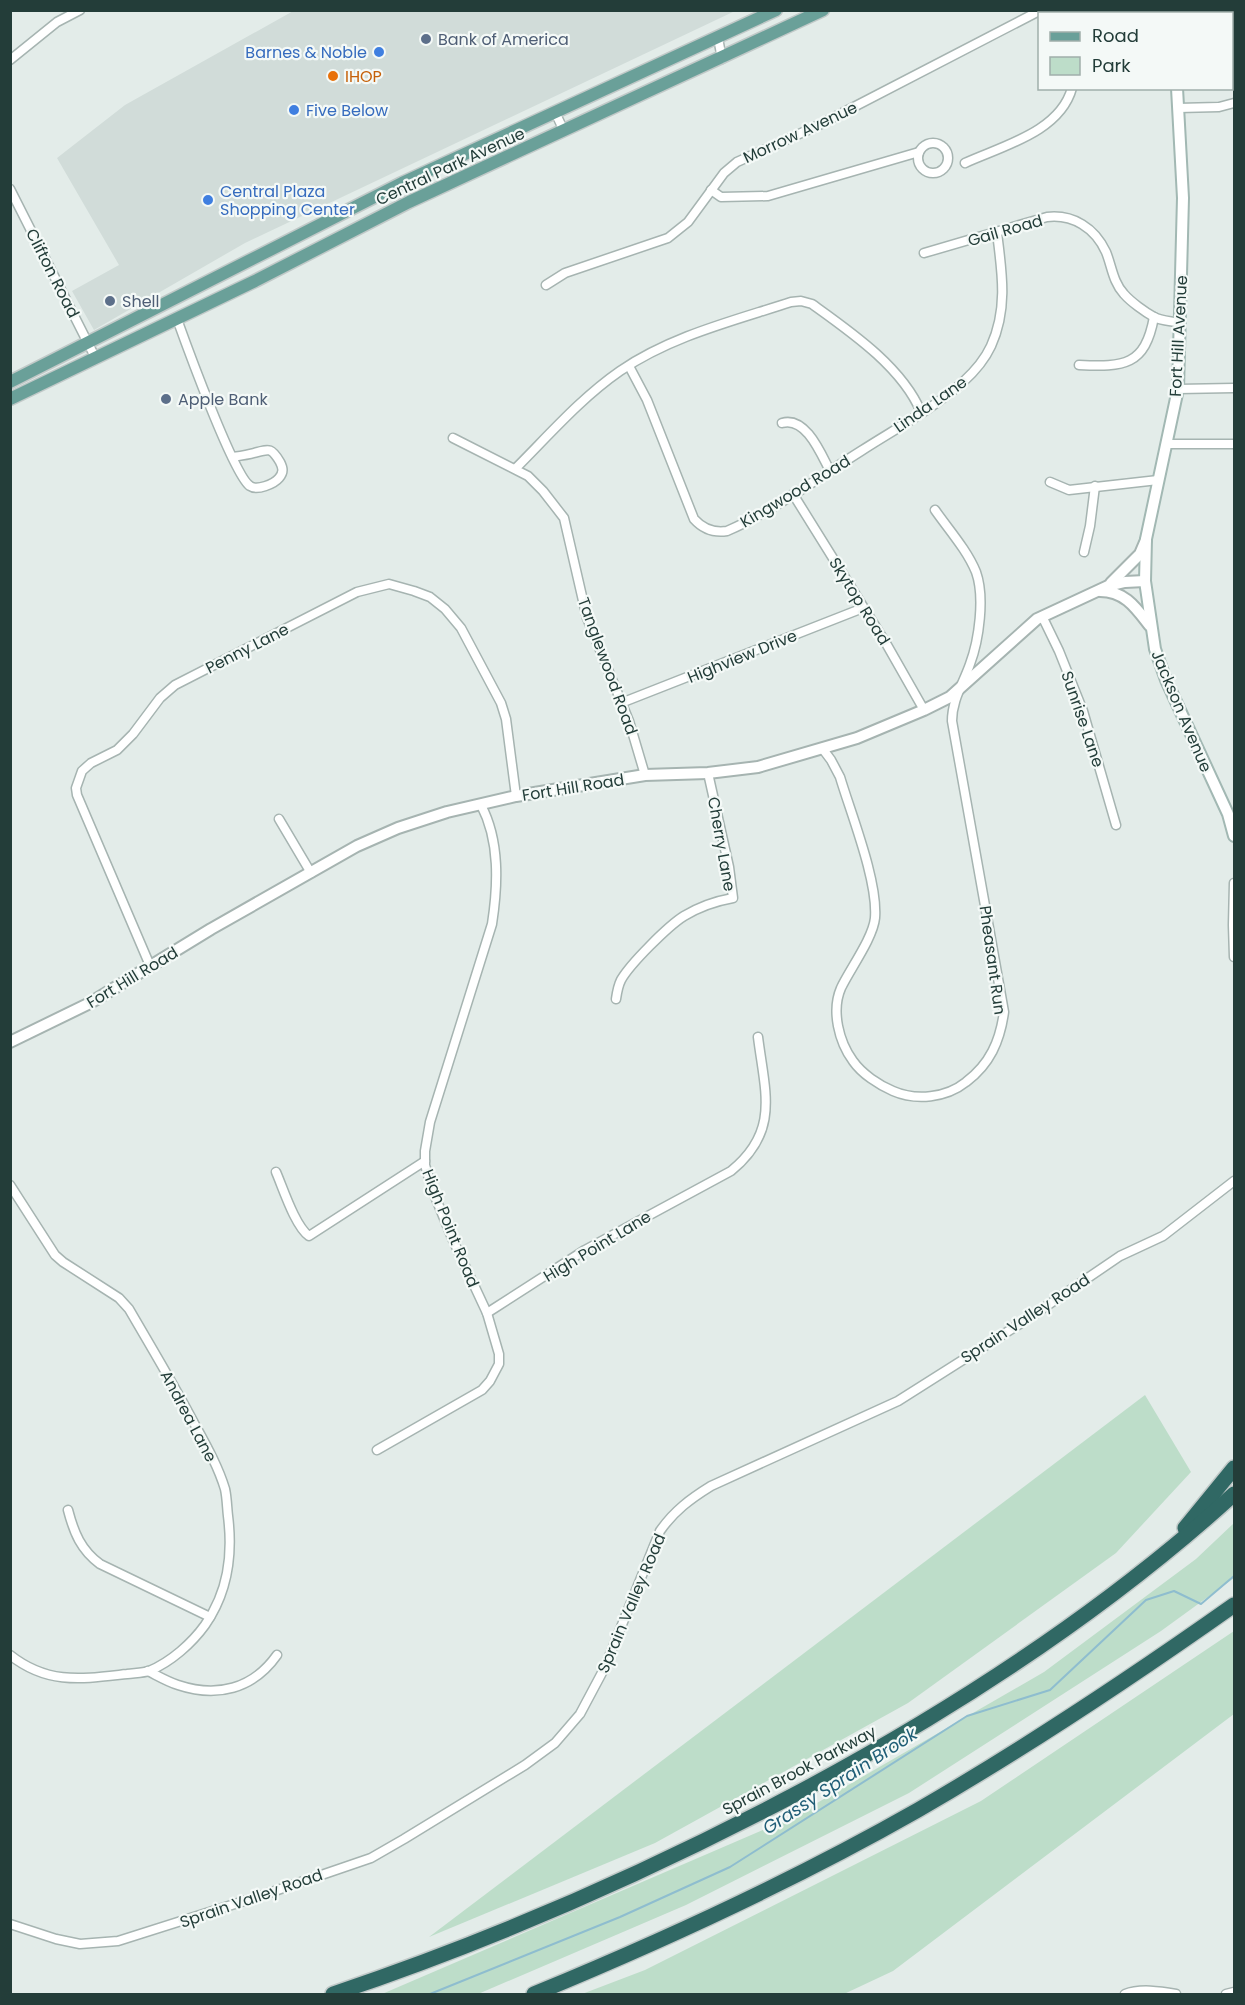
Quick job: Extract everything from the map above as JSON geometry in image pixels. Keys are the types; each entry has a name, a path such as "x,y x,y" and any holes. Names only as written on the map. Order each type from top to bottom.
{"highway":[{"path":"1160,1557 1234,1468"},
{"name":"Sprain Brook Parkway","path":"333,1995 427,1961 554,1909 670,1857 783,1801 884,1745 993,1678 1095,1607 1160,1557 1234,1494"},
{"path":"534,1995 720,1913 906,1816 1066,1720 1234,1606"}],"main road":[{"name":"Central Park Avenue","path":"10,382 387,190 776,10"},
{"name":"Central Park Avenue","path":"10,399 177,319 397,208 722,59 823,10"}],"street":[{"path":"10,60 57,22 80,10"},
{"name":"Morrow Avenue","path":"546,285 565,273 668,238 688,222 724,173 737,162 819,125 1041,10"},
{"path":"718,38 722,59"},
{"path":"965,163 1043,126 1065,107 1071,90"},
{"name":"Fort Hill Avenue","path":"1145,581 1146,539 1178,389 1183,198 1177,90"},
{"path":"1178,108 1219,107 1234,103"},
{"path":"555,112 564,131"},
{"path":"711,190 722,197 768,196 920,152"},
{"name":"Clifton Road","path":"10,189 95,357"},
{"path":"387,190 397,208"},
{"name":"Gail Road","path":"924,253 1047,218 1059,216 1071,218 1083,224 1098,240 1106,252 1113,276 1122,292 1154,317 1180,323"},
{"name":"Linda Lane","path":"883,436 962,383 981,363 990,348 999,326 1002,310 1003,288 997,233"},
{"path":"516,468 600,386 629,366 666,346 706,330 791,302 801,301 812,304 889,366 910,388 921,412"},
{"path":"1079,365 1123,364 1142,353 1151,337 1154,317"},
{"path":"177,319 232,457 245,482 256,489 276,481 282,473 283,468 270,450 264,449 232,457"},
{"name":"Kingwood Road","path":"629,366 647,400 688,508 700,525 718,532 727,531 793,494 883,436"},
{"path":"1178,389 1234,388"},
{"path":"782,423 788,421 798,424 817,447 830,471"},
{"name":"Tanglewood Road","path":"453,438 528,476 564,518 587,618 629,721 645,775"},
{"path":"1166,444 1234,444"},
{"path":"1050,483 1069,490 1158,480"},
{"path":"1084,552 1095,486"},
{"name":"Skytop Road","path":"793,494 924,710"},
{"name":"Pheasant Run","path":"822,748 840,777 874,894 875,920 840,990 837,1021 840,1035 854,1062 888,1089 904,1096 922,1098 942,1094 964,1084 989,1059 998,1042 1004,1012 952,721 952,709 976,646 979,584 976,572 966,553 935,510"},
{"path":"1146,539 1140,554 1130,566 1104,588 1125,597 1150,626"},
{"name":"Fort Hill Road","path":"10,1042 90,1003 151,968 211,929 357,846 398,828 447,812 516,796 645,775 708,773 758,767 857,738 950,697 1042,616 1104,588 1125,582 1145,581"},
{"name":"Jackson Avenue","path":"1145,581 1155,649 1166,680 1228,814 1234,836"},
{"name":"Penny Lane","path":"151,968 77,795 76,788 82,771 91,763 117,750 133,734 160,698 176,685 357,592 389,584 414,591 429,597 445,609 461,628 501,703 506,718 516,796"},
{"name":"Highview Drive","path":"621,704 863,608"},
{"name":"Sunrise Lane","path":"1042,616 1083,711 1116,825"},
{"name":"Cherry Lane","path":"616,999 621,981 629,969 669,928 697,909 733,898 729,867 708,773"},
{"name":"High Point Road","path":"377,1450 482,1390 500,1364 487,1313 432,1189 425,1161 430,1122 492,924 497,892 495,860 491,834 482,805"},
{"path":"279,819 311,873"},
{"path":"1234,883 1234,957"},
{"name":"High Point Lane","path":"487,1313 585,1250 730,1171 745,1160 760,1138 765,1123 766,1100 758,1037"},
{"path":"276,1172 298,1222 309,1236 425,1161"},
{"name":"Sprain Valley Road","path":"10,1924 80,1944 118,1941 263,1896 371,1858 404,1839 555,1743 580,1714 604,1669 660,1531 672,1514 690,1499 711,1486 898,1401 1026,1320 1120,1256 1163,1236 1234,1181"},
{"name":"Andrea Lane","path":"10,1185 55,1255 119,1298 129,1309 214,1460 225,1491 230,1553 223,1591 200,1632 184,1647 148,1671"},
{"path":"68,1510 79,1543 89,1556 100,1564 210,1617"},
{"path":"10,1655 29,1669 47,1675 82,1679 148,1671 178,1685 205,1690 219,1690 246,1684 257,1678 277,1655"},
{"path":"1125,1995 1131,1992 1149,1991 1176,1995"},
{"path":"1226,1995 1234,1992"}],"shaded area":[{"name":"Central Plaza Shopping Center","path":"295,10 735,11 245,243 94,330 72,291 119,265 57,158 125,105"}],"green space":[{"path":"1145,1395 1191,1472 1116,1553 908,1703 655,1843 429,1937"},
{"path":"1234,1523 1234,1578 1161,1631 909,1793 686,1905 478,1994 382,1994 791,1818 1044,1672 1196,1559"},
{"path":"1234,1631 1234,1714 893,1971 844,1994 582,1994 645,1970 981,1801"}],"waterway":[{"name":"Grassy Sprain Brook","path":"430,1994 620,1917 730,1867 967,1716 1050,1690 1146,1600 1174,1591 1201,1604 1234,1576"}],"place":[{"name":"Bank of America","path":"426,39"},
{"name":"Barnes & Noble","path":"379,52"},
{"name":"IHOP","path":"333,76"},
{"name":"Five Below","path":"294,110"},
{"name":"Central Plaza Shopping Center","path":"208,200"},
{"name":"Shell","path":"110,301"},
{"name":"Apple Bank","path":"166,399"}]}
